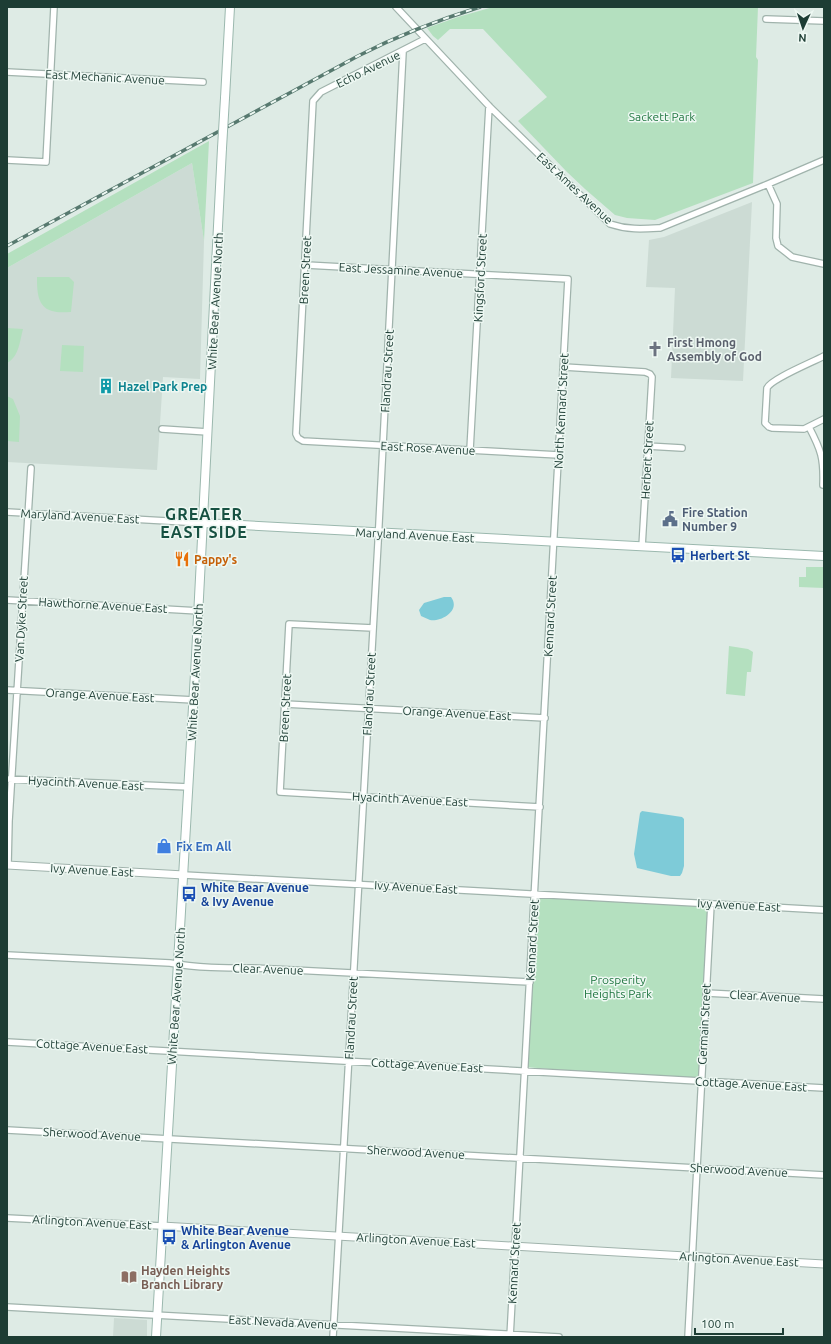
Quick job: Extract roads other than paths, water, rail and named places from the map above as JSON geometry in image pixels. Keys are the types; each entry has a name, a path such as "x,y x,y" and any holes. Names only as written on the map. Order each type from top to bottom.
{"main road":[{"name":"White Bear Avenue North","path":"156,1337 204,523 230,7"},
{"name":"Maryland Avenue East","path":"204,523 824,556"}],"street":[{"path":"7,160 46,162 54,7"},
{"name":"East Ames Avenue","path":"396,7 489,106 610,224 624,228 660,228 824,160"},
{"path":"766,19 824,21"},
{"name":"Echo Avenue","path":"313,101 321,92 403,52 426,39"},
{"name":"Flandrau Street","path":"333,1337 379,533 403,52"},
{"name":"East Mechanic Avenue","path":"7,72 203,82"},
{"name":"Breen Street","path":"298,438 296,434 306,265 313,101"},
{"name":"Kingsford Street","path":"470,450 489,106"},
{"path":"768,184 777,204 776,238 778,246 792,257 824,264"},
{"name":"East Jessamine Avenue","path":"306,265 568,279"},
{"name":"North Kennard Street","path":"554,542 568,279"},
{"path":"824,356 771,382 767,388 765,420 766,425 772,428 799,430 809,427 824,419"},
{"name":"Herbert Street","path":"564,367 644,372 650,374 652,381 642,547"},
{"path":"809,427 819,446 822,456 823,485"},
{"path":"162,429 208,432"},
{"name":"East Rose Avenue","path":"298,438 303,441 559,455"},
{"path":"647,446 682,448"},
{"name":"Van Dyke Street","path":"8,865 9,779 17,690 31,468"},
{"name":"Maryland Avenue East","path":"7,512 204,523"},
{"name":"Kennard Street","path":"510,1336 554,542"},
{"name":"Hawthorne Avenue East","path":"7,600 199,611"},
{"name":"Breen Street","path":"280,792 289,624 373,628"},
{"name":"Orange Avenue East","path":"7,690 194,700"},
{"name":"Orange Avenue East","path":"285,704 545,718"},
{"name":"Hyacinth Avenue East","path":"9,779 189,787"},
{"name":"Hyacinth Avenue East","path":"280,792 540,807"},
{"name":"Ivy Avenue East","path":"8,865 824,910"},
{"name":"Germain Street","path":"688,1337 711,904"},
{"name":"Clear Avenue","path":"7,954 162,962 221,968 354,972 530,982"},
{"name":"Clear Avenue","path":"706,993 824,999"},
{"name":"Cottage Avenue East","path":"7,1042 824,1088"},
{"name":"Sherwood Avenue","path":"7,1130 824,1175"},
{"name":"Arlington Avenue East","path":"7,1218 824,1264"},
{"name":"East Nevada Avenue","path":"7,1307 333,1324 510,1336 559,1337"}],"water":[{"path":"444,597 451,597 453,602 454,606 449,614 435,620 430,620 421,616 419,610 424,603"},
{"path":"642,811 682,817 684,819 684,866 680,876 671,876 637,868 634,854 640,813"}],"railway":[{"path":"7,246 358,56 418,29 480,7"}],"place":[{"name":"First Hmong Assembly of God","path":"655,349"},
{"name":"Hazel Park Prep","path":"106,386"},
{"name":"Fire Station Number 9","path":"670,519"},
{"name":"Herbert St","path":"678,555"},
{"name":"Pappy's","path":"182,559"},
{"name":"Fix Em All","path":"164,846"},
{"name":"White Bear Avenue & Ivy Avenue","path":"189,894"},
{"name":"White Bear Avenue & Arlington Avenue","path":"169,1237"},
{"name":"Hayden Heights Branch Library","path":"129,1277"}],"district":[{"name":"GREATER EAST SIDE","path":"204,523"}],"park label":[{"name":"Sackett Park","path":"662,116"},
{"name":"Prosperity Heights Park","path":"618,986"}]}
